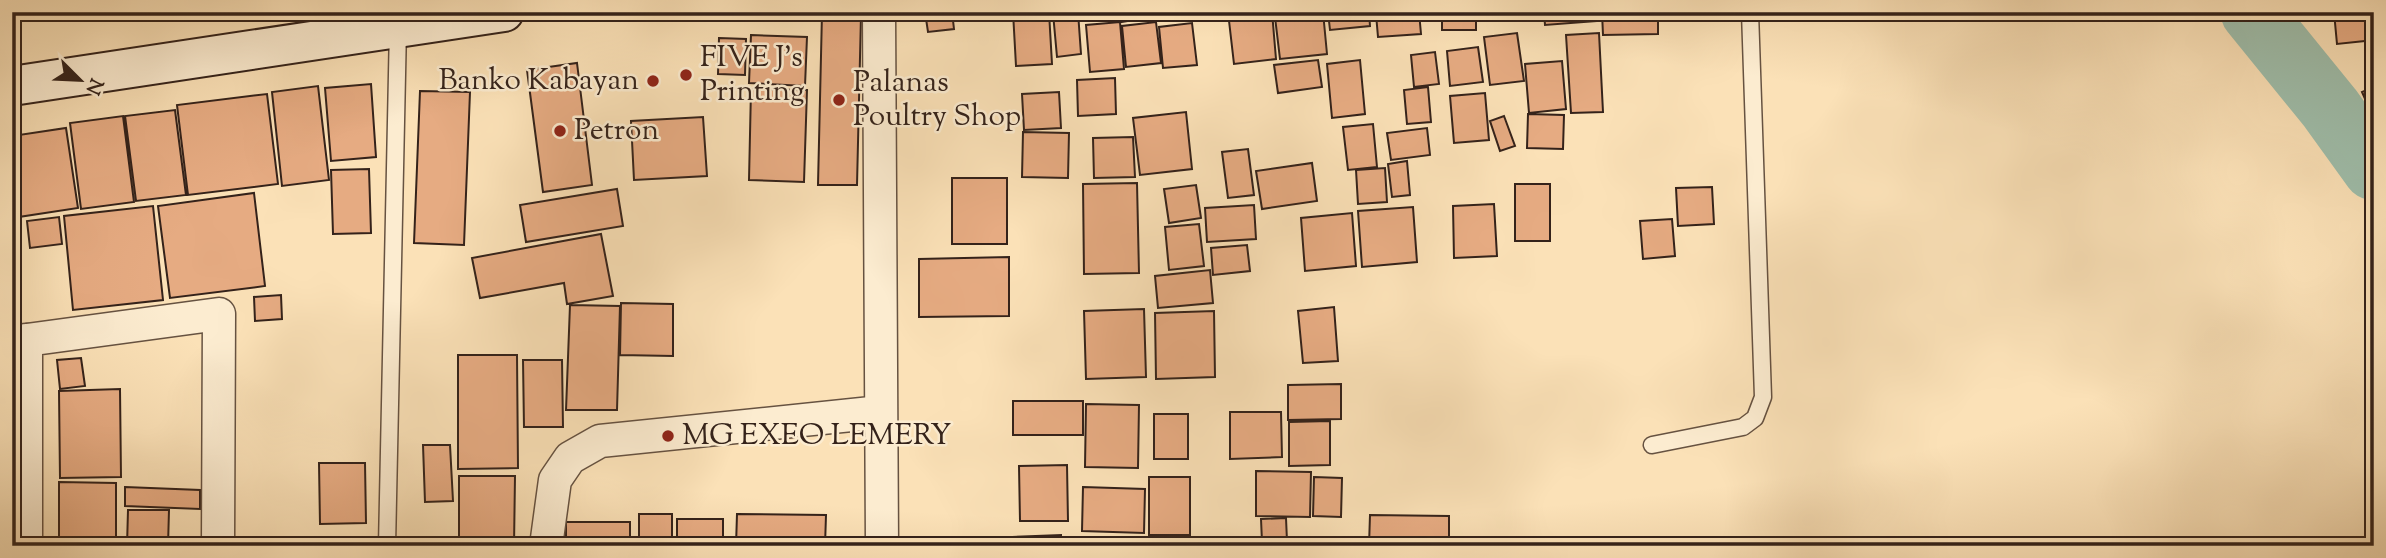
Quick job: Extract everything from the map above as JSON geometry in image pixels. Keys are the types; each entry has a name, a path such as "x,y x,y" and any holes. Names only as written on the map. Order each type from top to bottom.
{"main road":[{"path":"12,86 505,12"}],"street":[{"path":"878,12 882,546"},
{"path":"26,546 19,341 219,314 218,546"},
{"path":"546,546 555,480 570,458 600,441 881,412"}],"lane":[{"path":"1652,445 1743,427 1755,418 1763,397 1750,12"},
{"path":"387,546 398,27"}],"building":[{"path":"12,12 76,12 12,20"},
{"path":"925,12 952,12 954,29 928,32"},
{"path":"1013,12 1049,12 1052,64 1016,66"},
{"path":"1078,12 1081,54 1057,57 1053,13"},
{"path":"1120,12 1158,12 1159,16 1121,22"},
{"path":"1170,12 1209,12 1209,16 1171,21"},
{"path":"1228,12 1272,12 1276,59 1234,64"},
{"path":"1323,12 1327,54 1280,59 1275,17"},
{"path":"1328,12 1369,12 1370,26 1330,30"},
{"path":"1419,12 1421,34 1378,37 1376,14"},
{"path":"1442,12 1476,12 1476,30 1442,30"},
{"path":"1544,12 1596,12 1596,21 1545,25"},
{"path":"1602,12 1658,12 1658,34 1603,35"},
{"path":"1663,12 1723,12 1723,18 1663,19"},
{"path":"2334,12 2374,12 2374,40 2337,44"},
{"name":"Palanas Poultry Shop","path":"822,13 861,15 857,185 818,185"},
{"path":"1120,22 1124,69 1090,72 1086,25"},
{"path":"1156,22 1161,63 1126,67 1122,26"},
{"path":"1192,23 1197,65 1163,68 1159,27"},
{"path":"1517,33 1524,81 1490,85 1484,37"},
{"path":"1599,33 1603,112 1571,113 1566,35"},
{"path":"751,35 807,37 805,86 749,83"},
{"path":"719,38 746,39 745,75 718,74"},
{"path":"1478,47 1483,82 1450,86 1447,51"},
{"path":"1435,52 1439,84 1414,87 1411,55"},
{"path":"1318,60 1322,87 1278,93 1274,65"},
{"path":"1360,60 1365,114 1332,118 1327,64"},
{"path":"1562,61 1566,109 1529,113 1525,64"},
{"name":"Petron","path":"577,63 592,185 543,192 527,70"},
{"path":"1115,78 1116,114 1078,116 1077,80"},
{"path":"371,84 376,157 331,161 325,88"},
{"path":"318,86 329,180 282,186 272,92"},
{"path":"1428,87 1431,122 1407,124 1404,90"},
{"path":"2374,87 2374,119 2362,92"},
{"path":"751,89 807,90 804,182 749,180"},
{"path":"420,91 470,92 464,245 414,243"},
{"path":"1059,92 1061,128 1024,130 1022,94"},
{"path":"1485,93 1489,140 1454,143 1450,96"},
{"path":"267,94 278,184 188,195 177,105"},
{"path":"175,110 186,195 136,201 125,116"},
{"path":"1186,112 1192,169 1140,175 1133,118"},
{"path":"1528,114 1564,115 1563,149 1527,148"},
{"path":"123,116 134,202 81,209 70,123"},
{"path":"1504,116 1515,146 1500,151 1490,121"},
{"path":"703,117 707,176 634,180 631,121"},
{"path":"1373,124 1377,167 1348,170 1343,127"},
{"path":"66,128 78,208 12,218 12,136"},
{"path":"1427,128 1430,155 1391,160 1387,133"},
{"path":"1023,132 1069,133 1068,178 1022,177"},
{"path":"1133,137 1135,177 1094,178 1093,138"},
{"path":"1248,149 1254,195 1228,198 1222,152"},
{"path":"1407,161 1410,195 1392,197 1388,164"},
{"path":"1312,163 1317,201 1262,209 1256,171"},
{"path":"1385,168 1387,202 1358,204 1356,170"},
{"path":"369,169 371,233 333,234 331,170"},
{"path":"952,178 1007,178 1007,244 952,244"},
{"path":"1137,183 1139,273 1084,274 1083,184"},
{"path":"1515,184 1550,184 1550,241 1515,241"},
{"path":"1196,185 1201,218 1169,223 1164,189"},
{"path":"1712,187 1714,224 1678,226 1676,188"},
{"path":"617,189 623,226 526,242 520,205"},
{"path":"254,193 265,286 170,298 158,206"},
{"path":"1494,204 1497,256 1454,258 1453,206"},
{"path":"1254,205 1256,239 1207,242 1205,208"},
{"path":"153,206 163,300 73,310 64,216"},
{"path":"1413,207 1417,262 1362,267 1358,211"},
{"path":"1352,213 1356,266 1305,271 1301,218"},
{"path":"59,217 62,244 30,248 27,221"},
{"path":"1672,219 1675,256 1643,259 1640,221"},
{"path":"1199,224 1204,266 1169,270 1165,227"},
{"path":"601,234 613,296 567,304 564,283 480,298 472,258"},
{"path":"1247,245 1250,271 1213,275 1211,248"},
{"path":"1009,257 1009,316 919,317 919,259"},
{"path":"1210,270 1213,303 1158,308 1155,276"},
{"path":"281,295 282,319 255,321 254,297"},
{"path":"621,303 673,304 673,356 620,355"},
{"path":"570,305 620,306 617,410 566,410"},
{"path":"1334,307 1338,361 1303,363 1298,311"},
{"path":"1144,309 1146,377 1086,379 1084,311"},
{"path":"1214,311 1215,377 1156,379 1155,313"},
{"path":"458,355 517,355 518,468 458,469"},
{"path":"81,358 85,386 60,389 57,360"},
{"path":"523,360 562,360 563,427 524,427"},
{"path":"1341,384 1341,419 1288,420 1288,385"},
{"path":"120,389 121,477 60,478 59,391"},
{"path":"1013,401 1083,401 1083,435 1013,435"},
{"path":"1086,404 1139,405 1138,468 1085,467"},
{"path":"1230,412 1281,412 1282,457 1230,459"},
{"path":"1154,414 1188,414 1188,459 1154,459"},
{"path":"1330,421 1330,465 1289,466 1289,422"},
{"path":"423,445 450,445 453,501 425,502"},
{"path":"319,463 365,463 366,523 320,524"},
{"path":"1067,465 1068,521 1020,521 1019,466"},
{"path":"1256,471 1311,472 1310,517 1256,516"},
{"path":"459,476 515,476 514,546 459,546"},
{"path":"1149,477 1190,477 1190,535 1149,535"},
{"path":"1314,477 1342,478 1341,517 1313,516"},
{"path":"59,482 116,483 116,542 59,542"},
{"path":"125,487 200,490 200,509 125,506"},
{"path":"1083,487 1145,489 1144,533 1082,531"},
{"path":"128,510 169,510 168,546 127,546"},
{"path":"639,514 672,514 672,546 639,546"},
{"path":"737,514 826,515 825,546 736,546"},
{"path":"1370,515 1449,516 1449,546 1369,546"},
{"path":"1286,518 1287,541 1262,542 1261,519"},
{"path":"677,519 723,519 723,546 677,546"},
{"path":"566,522 630,522 630,546 566,546"},
{"path":"1061,535 1061,546 1013,546 1013,537"},
{"path":"1083,538 1199,541 1199,546 1083,546"}],"waterway":[{"path":"2252,12 2330,108 2374,169"}],"place":[{"name":"FIVE J's Printing","path":"686,75"},
{"name":"Banko Kabayan","path":"653,81"},
{"name":"Palanas Poultry Shop","path":"839,100"},
{"name":"Petron","path":"560,131"},
{"name":"MG EXEO LEMERY","path":"668,436"}]}
